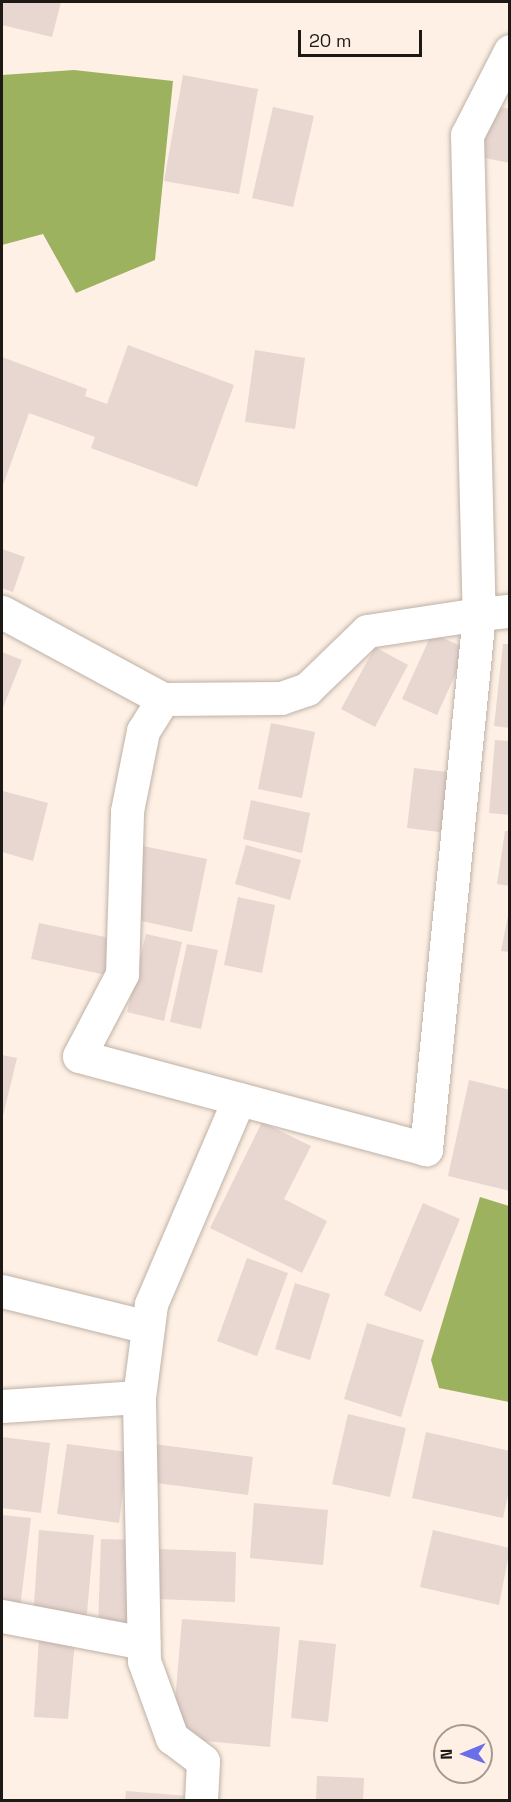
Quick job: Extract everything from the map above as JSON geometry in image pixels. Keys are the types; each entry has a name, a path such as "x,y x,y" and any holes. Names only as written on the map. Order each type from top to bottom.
{"street":[{"path":"163,699 143,731 127,811 122,974 79,1056 426,1149 494,612 467,135 510,51"},
{"path":"2,612 163,699 280,698 307,689 367,631 494,612"},
{"path":"201,1800 203,1761 172,1738 144,1661 139,1397 151,1304 239,1099"},
{"path":"2,1291 148,1327"},
{"path":"2,1406 139,1397"},
{"path":"2,1616 143,1643"}],"shaded area":[{"path":"74,70 173,81 155,260 76,293 43,234 2,245 2,75"},
{"path":"480,1197 509,1206 509,1402 439,1388 431,1360"}],"building":[{"path":"2,2 61,2 52,37 2,25"},
{"path":"183,75 258,89 239,194 164,181"},
{"path":"486,104 510,109 510,163 475,156"},
{"path":"273,107 314,116 293,207 252,198"},
{"path":"128,345 234,385 197,487 91,448 95,437 29,413 2,488 2,357 87,389 85,396 107,404"},
{"path":"255,350 305,358 295,429 245,422"},
{"path":"2,549 25,557 13,592 2,588"},
{"path":"432,633 467,649 437,715 402,699"},
{"path":"503,644 510,644 510,728 494,726"},
{"path":"375,647 408,665 375,727 341,709"},
{"path":"2,652 22,660 2,710"},
{"path":"271,723 315,732 302,798 258,789"},
{"path":"495,740 510,741 510,815 489,813"},
{"path":"414,768 463,774 455,834 407,828"},
{"path":"3,791 48,803 33,861 2,852"},
{"path":"251,800 310,813 302,853 243,839"},
{"path":"505,831 510,831 510,886 497,884"},
{"path":"246,845 301,860 290,900 235,884"},
{"path":"143,846 207,859 192,932 128,918"},
{"path":"238,897 275,905 262,973 224,965"},
{"path":"510,906 510,952 501,951"},
{"path":"39,923 119,940 111,976 31,959"},
{"path":"146,934 182,942 164,1021 127,1012"},
{"path":"187,944 218,950 201,1029 170,1022"},
{"path":"2,1055 17,1058 2,1120"},
{"path":"469,1080 510,1090 510,1191 448,1176"},
{"path":"262,1122 311,1146 284,1199 327,1221 302,1273 210,1228"},
{"path":"423,1203 460,1219 421,1312 384,1295"},
{"path":"247,1258 288,1273 257,1356 217,1341"},
{"path":"295,1283 330,1294 310,1360 275,1349"},
{"path":"367,1323 424,1340 401,1417 344,1399"},
{"path":"348,1414 406,1428 390,1497 332,1484"},
{"path":"426,1432 510,1451 510,1486 503,1518 412,1498"},
{"path":"2,1437 50,1443 41,1513 2,1508"},
{"path":"67,1444 128,1452 119,1523 57,1514"},
{"path":"154,1444 253,1457 248,1495 149,1482"},
{"path":"254,1503 328,1510 323,1565 250,1558"},
{"path":"2,1515 31,1518 20,1608 2,1606"},
{"path":"39,1530 94,1535 86,1624 33,1619"},
{"path":"433,1530 510,1548 499,1605 420,1587"},
{"path":"101,1539 139,1540 137,1629 98,1627"},
{"path":"158,1549 236,1552 235,1602 156,1599"},
{"path":"182,1619 280,1627 270,1747 172,1738"},
{"path":"39,1637 75,1640 68,1719 34,1717"},
{"path":"299,1640 336,1644 328,1722 291,1718"},
{"path":"317,1776 364,1778 363,1800 316,1800"},
{"path":"126,1791 188,1796 188,1800 125,1800"}]}
